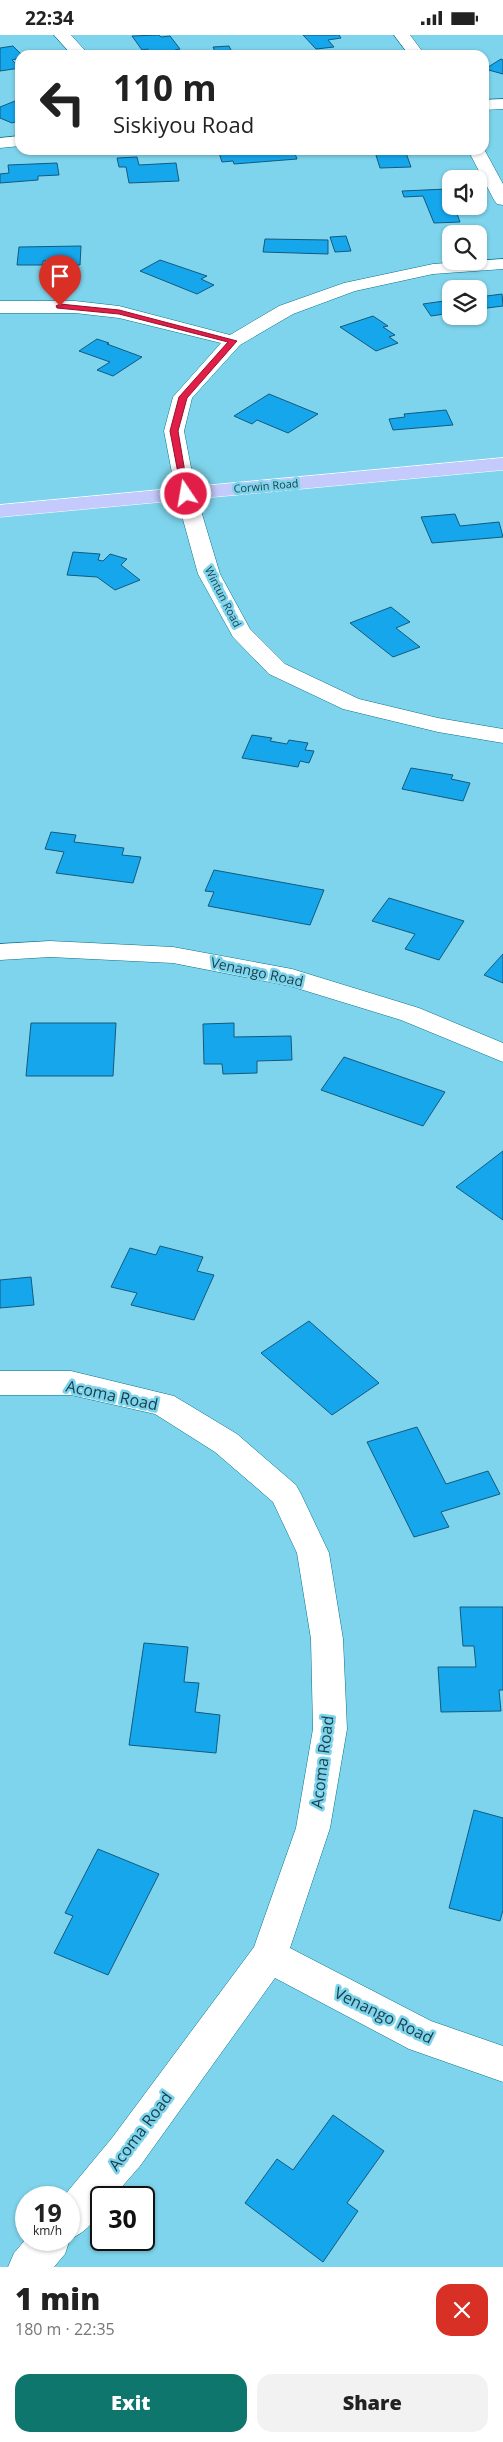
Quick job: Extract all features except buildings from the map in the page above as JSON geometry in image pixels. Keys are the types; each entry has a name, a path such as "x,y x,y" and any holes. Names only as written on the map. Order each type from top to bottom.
{"main road":[{"name":"Corwin Road","path":"0,511 503,464"}],"street":[{"path":"62,35 76,50"},
{"path":"402,35 412,50"},
{"path":"489,104 503,103"},
{"path":"0,143 15,142"},
{"path":"479,155 503,200"},
{"name":"Wintun Road","path":"503,264 433,269 350,287 286,310 233,341 183,397 174,431 186,494 209,573 241,632 278,669 351,704 438,725 503,736"},
{"path":"0,307 75,307 119,312 233,341"},
{"name":"Venango Road","path":"0,952 50,949 173,955 283,977 410,1014 503,1053"},
{"name":"Acoma Road","path":"0,1383 70,1383 162,1404 226,1443 285,1494 313,1553 328,1639 330,1729 313,1828 269,1956 126,2152 80,2206"},
{"name":"Venango Road","path":"269,1956 422,2036 503,2064"},
{"path":"28,2267 42,2251"}],"route":[{"path":"60,306 119,312 157,320 233,341 183,397 174,431 186,494"}]}
